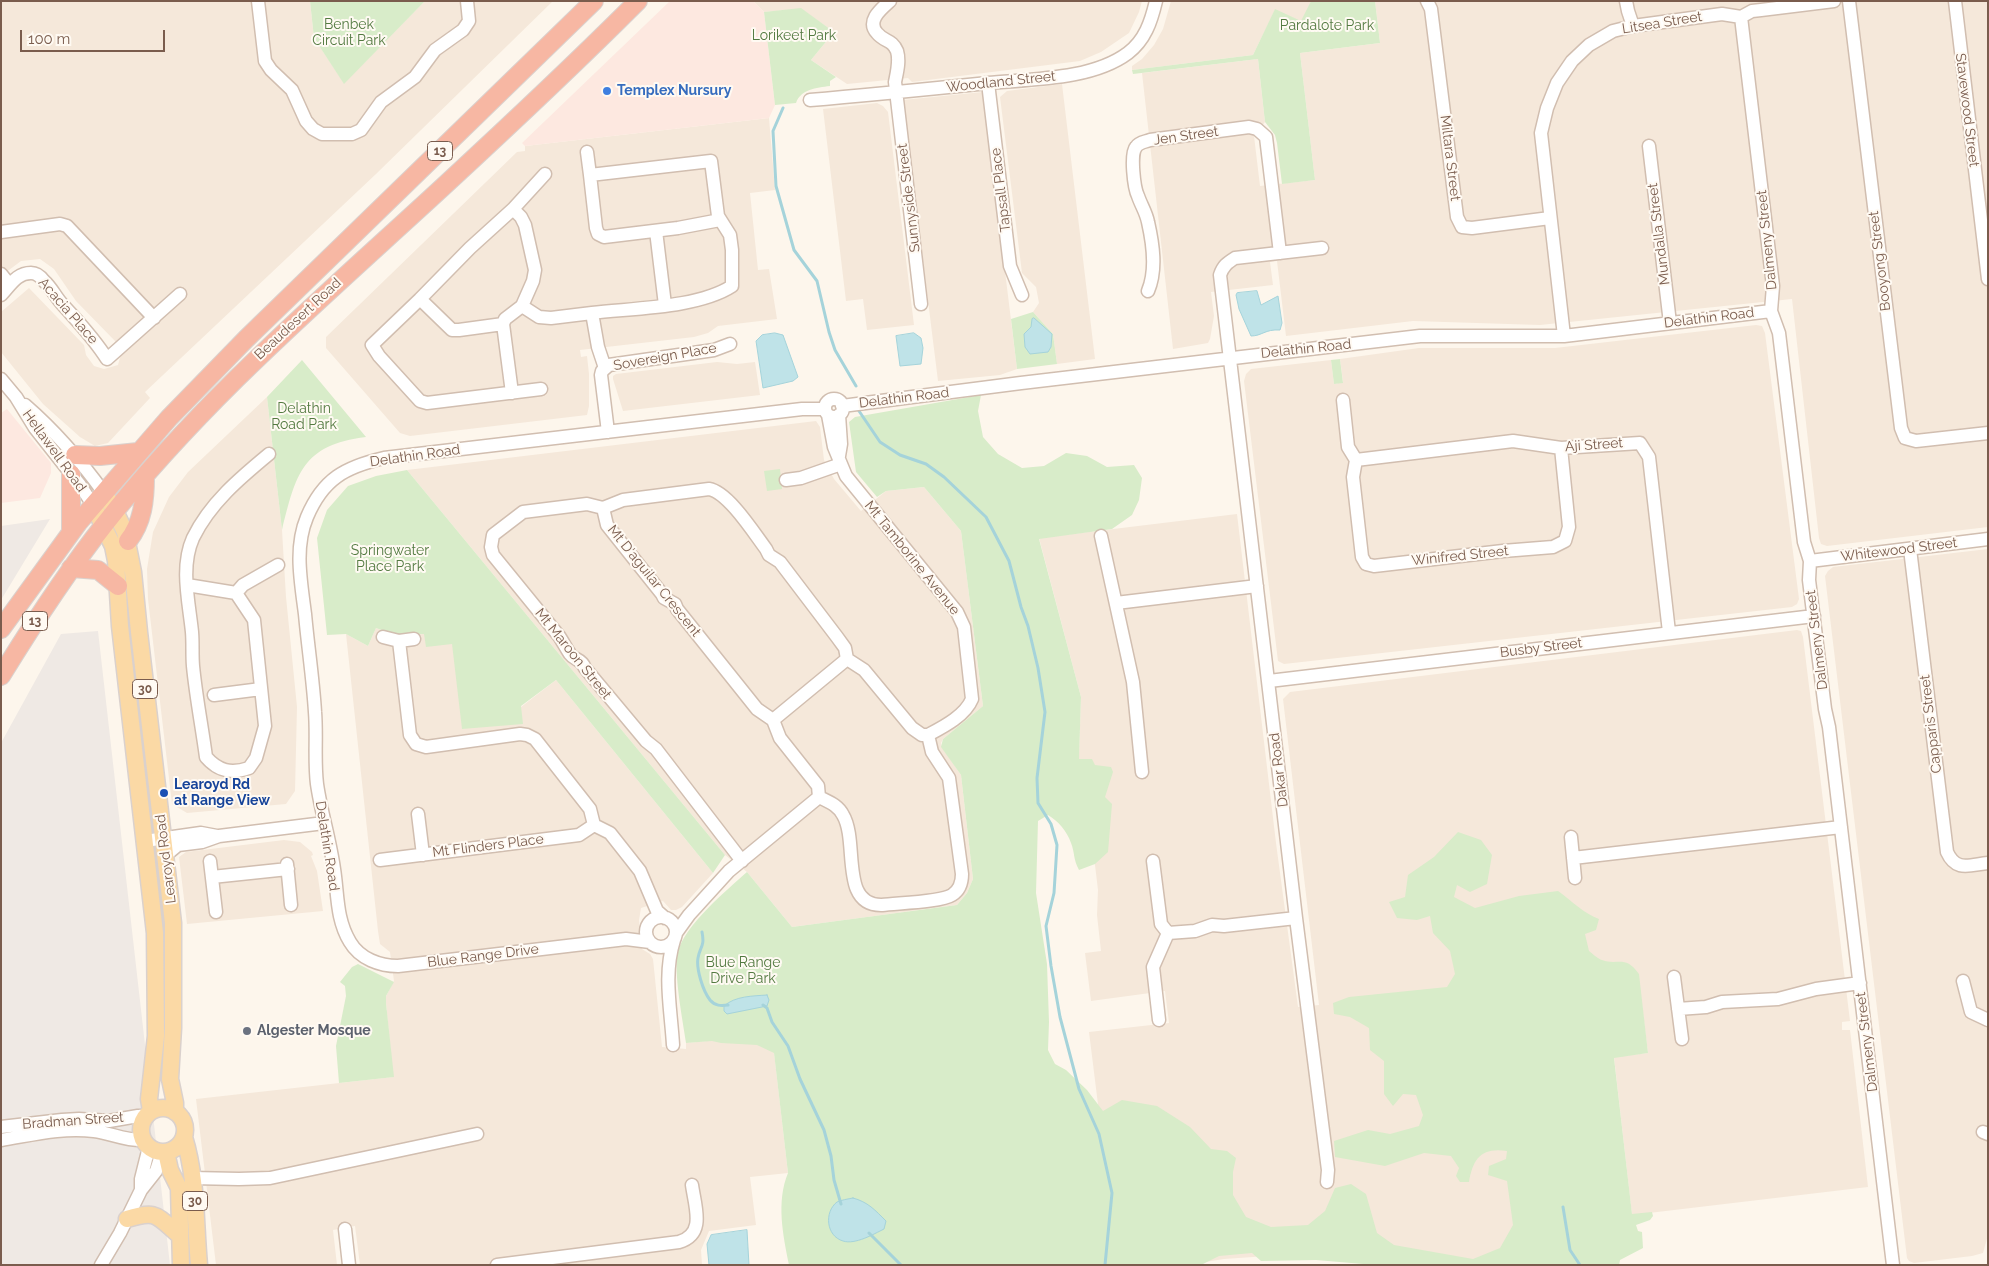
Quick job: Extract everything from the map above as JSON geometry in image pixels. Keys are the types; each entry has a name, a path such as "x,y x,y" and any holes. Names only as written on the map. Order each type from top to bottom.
{"highway":[{"name":"Beaudesert Road","path":"1,629 71,532 138,452 240,345 594,1"},
{"name":"Beaudesert Road","path":"1,676 71,568 115,511 176,440 255,359 445,185 638,1"},
{"path":"75,455 100,456 138,452"},
{"path":"71,474 71,532"},
{"path":"128,541 137,528 145,502 145,476"},
{"path":"71,568 98,570 118,586"}],"main road":[{"name":"Learoyd Road","path":"98,499 115,511 128,541 133,572 138,632 173,923 173,1028 170,1079 176,1112"},
{"name":"Learoyd Road","path":"98,499 104,525 115,553 120,626 154,924 157,970 156,1036 148,1114"},
{"path":"148,1114 163,1108 176,1112"},
{"name":"30","path":"176,1112 184,1123 184,1137 189,1154 196,1210 199,1265"},
{"name":"30","path":"148,1114 141,1128 170,1170 179,1188 181,1265"},
{"path":"155,1148 177,1147 184,1137"},
{"path":"127,1219 153,1214 158,1216 179,1235"}],"street":[{"path":"258,1 265,61 271,70 292,90 306,121 313,129 322,134 352,134 361,130 381,102 415,77 435,50 463,30 469,20 467,1"},
{"name":"Sunnyside Street","path":"890,1 878,11 874,18 874,26 876,33 891,41 899,58 895,82 921,304"},
{"name":"Woodland Street","path":"810,100 1074,74 1111,63 1127,54 1140,42 1150,24 1156,1"},
{"name":"Miltara Street","path":"1427,1 1431,9 1457,217 1462,227 1472,228 1550,218"},
{"path":"1626,1 1633,26"},
{"name":"Litsea Street","path":"1564,336 1541,134 1546,108 1557,83 1572,61 1589,44 1613,31 1633,26 1722,14 1741,17 1761,10 1834,1"},
{"name":"Booyong Street","path":"1849,1 1900,428 1906,438 1916,441 1988,433"},
{"name":"Stavewood Street","path":"1955,1 1985,232 1988,279"},
{"name":"Dalmeny Street","path":"1741,17 1773,286 1771,311 1779,333 1804,542 1810,561 1809,580 1841,826 1893,1265"},
{"name":"Tapsall Place","path":"988,83 1010,266 1022,295"},
{"name":"Jen Street","path":"1148,290 1153,279 1152,247 1148,219 1137,195 1133,160 1135,148 1145,142 1249,127 1262,132 1266,137 1280,253"},
{"name":"Mundalla Street","path":"1649,146 1670,323"},
{"path":"587,152 598,234 604,237 656,231 720,220"},
{"path":"522,306 540,317 551,318 701,299 732,286 730,235 720,220 711,161 590,176"},
{"path":"541,389 427,403 420,402 378,356 372,345 470,248 513,209 545,174"},
{"path":"512,393 503,324 505,319 522,306 533,280 535,270 526,225 513,209"},
{"path":"1,232 60,224 67,226 154,318 180,294"},
{"path":"656,231 665,305"},
{"path":"1280,253 1322,248"},
{"name":"Dakar Road","path":"1280,253 1235,258 1227,262 1222,268 1220,275 1296,918 1328,1170 1326,1182"},
{"name":"Acacia Place","path":"1,295 5,279 32,273 44,280 63,305 91,335 107,359 154,318"},
{"path":"420,299 452,330 503,324"},
{"name":"Delathin Road","path":"349,941 336,904 334,869 317,782 315,713 300,567 302,536 307,518 323,490 347,469 361,463 379,460 802,409 833,411 1230,358 1420,336 1564,336 1771,311"},
{"path":"592,313 598,348 605,368"},
{"name":"Sovereign Place","path":"608,432 601,375 605,368 614,364 714,350 730,344"},
{"name":"Hellawell Road","path":"1,378 16,397 35,428 71,474 98,499"},
{"name":"Hellawell Road","path":"16,397 45,422 75,455 98,499"},
{"path":"1343,400 1348,447 1356,460"},
{"name":"Mt Tamborine Avenue","path":"833,411 830,434 834,447 853,485 964,623 972,699 964,711 928,735"},
{"name":"Aji Street","path":"1356,460 1513,442 1561,448 1640,443 1649,457 1669,632"},
{"name":"Winifred Street","path":"1356,460 1353,477 1362,557 1366,564 1374,566 1554,547 1564,541 1569,527 1561,448"},
{"path":"187,585 236,593 254,620 265,726 256,758 249,768 241,771 223,771 213,766 206,757 193,665 187,585 186,565 193,539 210,510 229,488 269,454"},
{"path":"786,480 801,478 840,460"},
{"name":"Mt D'aguilar Crescent","path":"773,720 757,709 677,609 675,604 664,598 607,525 603,508 623,500 709,488 718,492 761,542 769,555 780,562 845,648 847,659"},
{"name":"Mt Maroon Street","path":"603,508 587,504 523,512 493,535 491,547 493,555 568,648 570,654 583,662 585,668 646,741 656,749 742,861"},
{"path":"1100,536 1133,682 1142,772"},
{"name":"Whitewood Street","path":"1810,561 1988,539"},
{"name":"Capparis Street","path":"1910,549 1946,852 1951,861 1960,866 1988,863"},
{"path":"236,593 243,585 278,565"},
{"path":"1116,603 1257,586"},
{"name":"Busby Street","path":"1268,681 1814,616"},
{"path":"383,637 399,641 414,639"},
{"path":"399,641 410,735 416,744 426,747 520,734 527,735 535,740 590,809 594,825 610,832 640,871 657,911 675,926 675,936 669,955 667,977 674,1045"},
{"path":"626,939 665,947 689,915 724,876 815,801 818,786 780,738 773,720 847,659 864,670 912,728 922,735 928,735 932,752 946,771 951,786 962,874 960,886 953,894 942,898 882,905 872,905 864,902 856,889 848,826 843,815 835,806 815,801"},
{"path":"214,696 261,689"},
{"path":"418,814 423,855"},
{"path":"166,855 178,845 202,842 219,836 324,823"},
{"name":"Mt Flinders Place","path":"380,860 579,835 594,825"},
{"path":"1573,858 1841,826"},
{"path":"145,841 201,833 219,836"},
{"path":"1571,838 1575,878"},
{"path":"210,861 216,912"},
{"path":"1153,861 1161,924 1168,933"},
{"path":"212,877 287,866 291,906"},
{"path":"650,895 649,924 646,933 660,956 667,977"},
{"path":"626,939 657,918 678,920 689,915"},
{"path":"1168,933 1195,931 1212,925 1224,926 1296,918"},
{"path":"1159,1020 1153,967 1168,933"},
{"name":"Blue Range Drive","path":"349,941 356,950 370,961 388,966 398,966 626,939"},
{"path":"1674,977 1682,1039"},
{"path":"1963,981 1971,1012 1988,1020"},
{"path":"1678,1009 1722,1002 1778,999 1816,989 1860,983"},
{"name":"Bradman Street","path":"1,1127 62,1120 115,1121 148,1114"},
{"name":"Bradman Street","path":"1,1140 55,1130 76,1130 95,1132 155,1148"},
{"path":"192,1178 270,1178 477,1134"},
{"path":"101,1265 141,1190 156,1170 155,1148"},
{"path":"497,1265 679,1242 689,1239 695,1231 697,1222 692,1185"},
{"path":"345,1229 349,1265"}],"shaded area":[{"path":"1,1 310,1 314,38 344,83 425,1 553,1 376,174 145,392 150,398 108,443 95,446 80,437 43,404 1,352 1,312 29,288 84,345 86,355 94,366 104,369 118,365 121,354 115,341 76,301 54,269 40,259 21,261 1,276"},
{"path":"670,1 753,1 764,12 775,105 769,118 525,146 522,143"},
{"path":"753,1 1142,1 1129,33 1101,52 1080,61 912,82 908,78 847,84 811,60 834,32 801,9 764,12"},
{"path":"1171,1 1311,1 1302,22 1275,10 1253,55 1132,70 1132,66 1142,59 1154,45 1163,29"},
{"path":"1375,1 1988,1 1988,527 1827,546 1821,544 1792,299 1540,325 1413,321 1286,336 1277,261 1270,262 1273,285 1211,292 1214,316 1208,343 1173,349 1142,73 1258,59 1265,122 1254,136 1260,186 1315,180 1300,53 1380,43"},
{"path":"1062,84 1095,359 1057,364 1053,334 1033,312 1039,303 1036,287 1022,273 1000,97 1007,91"},
{"path":"983,92 1017,369 1000,375 938,381 903,100"},
{"path":"877,103 888,112 914,325 867,330 863,299 846,301 823,109"},
{"path":"769,118 775,190 750,193 758,270 769,269 777,319 718,326 708,333 694,337 580,350 581,357 587,356 589,374 589,406 587,415 410,436 400,433 326,348 326,337 517,152 525,151 525,146"},
{"path":"1756,325 1762,326 1765,333 1799,599 1797,604 1792,607 1284,664 1278,661 1244,381 1246,374 1251,369 1331,360 1334,384 1343,382 1340,359 1419,348 1555,348"},
{"path":"717,362 737,364 755,362 760,395 623,411 613,379 613,376 616,374"},
{"path":"267,397 282,530 286,597 297,707 295,791 286,804 187,813 172,804 148,599 147,569 153,532 169,497 188,472"},
{"path":"7,409 51,463 51,473 40,498 1,503 1,413"},
{"path":"816,421 820,427 824,460 834,479 861,511 886,491 924,487 961,531 983,706 943,739 941,743 961,775 973,879 967,893 957,905 792,927 747,872 725,855 407,470"},
{"path":"1237,514 1276,843 1298,1007 1319,1005 1283,699 1290,692 1801,631 1850,1021 1842,1022 1842,1030 1850,1030 1868,1187 1632,1215 1614,1057 1648,1053 1638,974 1529,1265 1326,1252 1224,1259 1186,1265 1118,1265 1089,1032 1169,1023 1165,991 1091,1001 1085,953 1101,951 1095,865 1078,783 1081,697 1039,538"},
{"path":"50,519 1,600 1,526"},
{"path":"1988,549 1988,1235 1983,1253 1914,1263 1907,1258 1825,576 1833,567"},
{"path":"376,628 395,635 424,634 452,644 521,707 556,680 713,873 682,907 676,910 671,910 663,901 641,908 639,920 642,949 650,954 653,959 662,1047 686,1049 686,1043 772,1035 788,1173 750,1177 756,1225 709,1231 701,1250 702,1265 360,1265 355,1226 333,1230 337,1265 216,1265 196,1099 393,1077 386,996 394,981 390,952 380,944 378,931 346,634 368,646"},
{"path":"98,631 170,1265 1,1265 1,743 61,634"},
{"path":"284,840 300,842 312,852 313,855 311,856 317,871 323,911 187,924 179,857 186,852"}],"green space":[{"name":"Benbek Circuit Park","path":"310,1 425,1 344,84 314,38"},
{"name":"Pardalote Park","path":"1311,1 1375,1 1380,43 1300,53 1315,180 1282,184 1275,135 1265,122 1258,59 1133,74 1132,70 1253,55 1275,9 1301,21"},
{"name":"Lorikeet Park","path":"801,8 834,32 811,60 836,77 830,81 830,86 805,92 798,98 796,103 775,105 764,12"},
{"path":"1033,312 1053,334 1057,364 1017,369 1011,319"},
{"path":"1340,359 1343,383 1334,384 1331,360"},
{"name":"Delathin Road Park","path":"302,360 366,437 328,447 315,455 305,466 292,493 282,530 267,397"},
{"name":"Blue Range Drive Park","path":"981,395 978,411 983,437 998,454 1022,468 1044,466 1066,453 1087,456 1107,467 1134,465 1142,478 1139,500 1132,515 1112,529 1039,539 1081,697 1079,759 1092,759 1095,765 1111,767 1113,772 1105,797 1112,804 1108,852 1095,864 1079,870 1069,839 1062,827 1048,815 1038,821 1036,893 1047,964 1048,1050 1055,1064 1066,1070 1087,1090 1103,1111 1122,1100 1157,1106 1190,1127 1211,1149 1227,1151 1236,1158 1233,1172 1233,1195 1246,1217 1271,1227 1308,1225 1325,1211 1335,1188 1351,1184 1366,1194 1377,1233 1394,1245 1473,1259 1500,1248 1513,1225 1507,1181 1488,1175 1489,1166 1506,1159 1507,1151 1491,1151 1480,1156 1473,1166 1469,1182 1460,1182 1456,1176 1459,1168 1451,1156 1424,1153 1385,1166 1335,1157 1334,1141 1368,1130 1390,1134 1419,1126 1423,1115 1416,1095 1403,1094 1393,1106 1384,1094 1384,1061 1370,1050 1369,1028 1350,1017 1334,1014 1333,1003 1349,997 1447,987 1455,974 1450,951 1433,933 1430,916 1417,920 1397,918 1389,902 1405,897 1408,875 1434,857 1458,832 1481,840 1492,855 1487,884 1470,892 1457,885 1454,897 1475,908 1519,896 1558,891 1583,910 1599,919 1596,930 1585,934 1589,951 1597,958 1608,962 1625,962 1630,964 1639,974 1648,1053 1614,1058 1632,1214 1652,1212 1653,1216 1650,1220 1636,1225 1638,1231 1642,1232 1643,1248 1620,1260 1619,1265 1375,1265 1316,1260 1261,1261 1252,1253 1219,1256 1201,1265 789,1265 781,1207 784,1184 788,1173 774,1053 757,1045 712,1041 686,1043 678,984 678,952 688,931 697,920 747,872 792,927 957,905 967,893 973,879 961,775 941,747 943,739 983,706 961,531 924,487 886,491 877,497 856,472 849,422 855,417"},
{"path":"780,469 782,489 767,491 764,471"},
{"name":"Springwater Place Park","path":"407,470 725,855 713,873 556,680 521,706 523,724 462,729 452,644 426,647 424,634 395,635 376,628 368,646 346,634 327,635 317,538 327,510 348,486 376,476"},
{"path":"358,964 394,982 386,996 386,1003 394,1077 339,1083 336,1046 346,996 345,986 340,982 352,967"}],"water":[{"path":"1257,291 1261,305 1278,296 1282,323 1280,330 1251,336 1239,309 1236,295 1237,293"},
{"path":"1034,318 1052,334 1051,347 1048,352 1030,354 1025,347 1024,334 1031,327 1032,319"},
{"path":"775,333 783,335 798,377 793,381 763,388 756,341 762,335"},
{"path":"914,333 921,338 923,348 921,364 900,366 896,336"},
{"path":"767,995 769,1000 767,1006 727,1014 724,1011 724,1006 733,1000"},
{"path":"853,1198 867,1204 886,1221 884,1229 859,1240 848,1242 837,1238 833,1234 830,1229 829,1217 833,1206 837,1202"},
{"path":"747,1230 749,1265 709,1265 707,1244 711,1235"}],"waterway":[{"path":"783,108 773,131 776,186 794,250 817,281 835,350 856,386"},
{"path":"859,411 880,442 900,455 926,464 944,477 986,517 1009,561 1028,626 1038,668 1045,712 1037,778 1038,803 1051,824 1057,845 1054,893 1046,926 1060,1017 1079,1089 1099,1134 1112,1193 1105,1265"},
{"path":"702,932 703,944 698,963 703,986 712,1002 718,1005 728,1005"},
{"path":"763,1005 767,1008 772,1022 788,1046 800,1079 824,1130 841,1204"},
{"path":"1563,1207 1570,1250 1580,1265"},
{"path":"869,1233 901,1265"}],"place":[{"name":"Templex Nursury","path":"607,91"},
{"name":"Learoyd Rd at Range View","path":"164,793"},
{"name":"Algester Mosque","path":"247,1031"}]}
